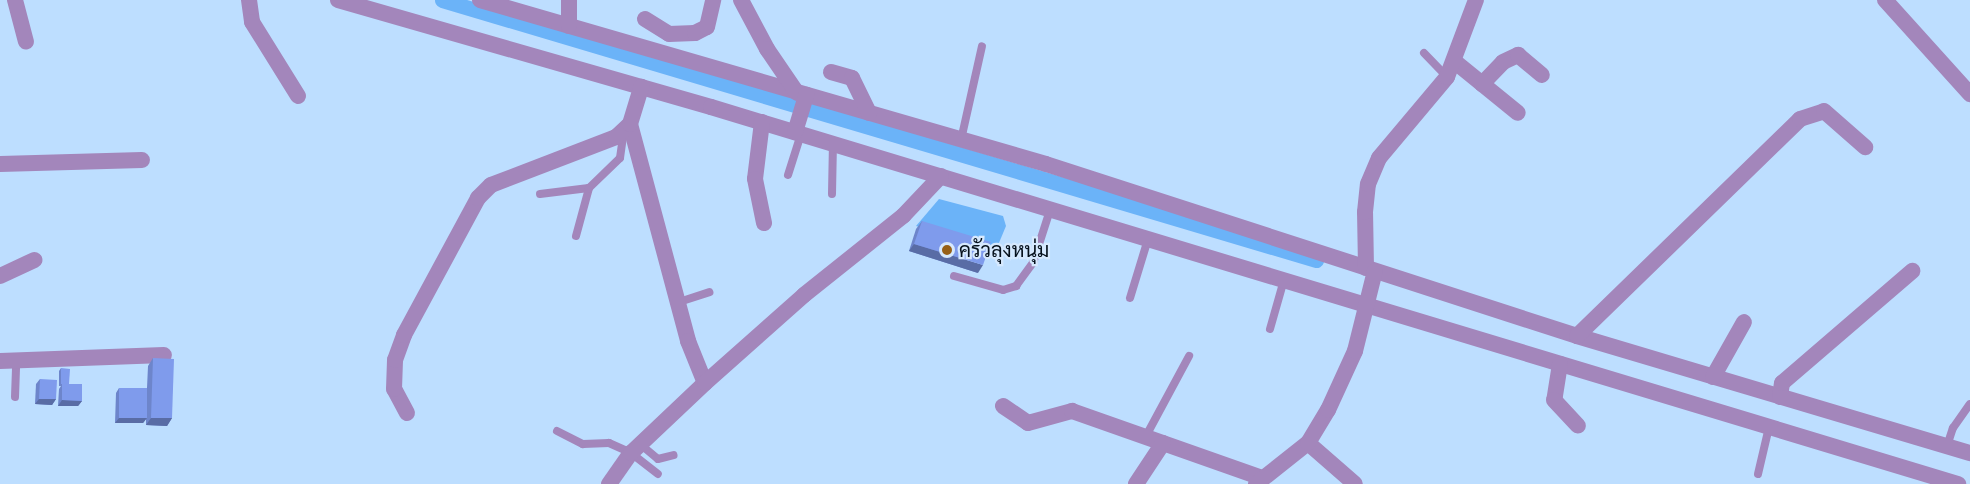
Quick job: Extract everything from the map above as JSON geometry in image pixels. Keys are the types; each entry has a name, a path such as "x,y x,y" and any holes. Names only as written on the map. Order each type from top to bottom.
{"street":[{"path":"15,0 26,42"},
{"path":"249,0 252,22 298,96"},
{"path":"338,0 762,122 798,130 833,144 1284,280 1365,301 1560,364 1958,484"},
{"path":"480,0 802,98 869,113 961,140 1577,336 1970,453"},
{"path":"569,0 569,26"},
{"path":"645,19 669,34 695,33 707,27 713,0"},
{"path":"741,0 766,49 802,98 798,130"},
{"path":"1003,406 1028,423 1072,411 1146,436 1259,481 1308,443 1355,351 1372,272 1365,212 1368,184 1379,159 1447,77 1476,0"},
{"path":"1885,0 1970,94"},
{"path":"1482,84 1503,62 1518,55 1542,75"},
{"path":"1454,61 1518,113"},
{"path":"831,72 852,78 869,113"},
{"path":"407,413 394,389 395,360 404,335 478,198 491,185 609,141 627,127 641,87"},
{"path":"1577,336 1800,119 1824,111 1865,147"},
{"path":"762,122 755,179 764,223"},
{"path":"627,127 679,302 688,341 705,383"},
{"path":"0,164 142,160"},
{"path":"609,484 636,449 705,383 804,295 903,216 941,176"},
{"path":"0,276 35,260"},
{"path":"1780,397 1782,383 1912,271"},
{"path":"1713,377 1744,322"},
{"path":"8,360 164,355"},
{"path":"1560,364 1554,400 1578,426"},
{"path":"1136,484 1163,443"},
{"path":"1308,443 1354,484"}],"lane":[{"path":"961,140 982,46"},
{"path":"1424,53 1447,77"},
{"path":"576,236 589,188 620,158 627,127"},
{"path":"788,175 798,130"},
{"path":"832,194 833,144"},
{"path":"540,194 589,188"},
{"path":"954,276 1003,290 1016,286 1033,263 1050,210"},
{"path":"1130,298 1148,239"},
{"path":"1270,329 1284,280"},
{"path":"679,302 709,292"},
{"path":"1146,436 1189,356"},
{"path":"8,360 15,397"},
{"path":"1947,446 1953,428 1970,404"},
{"path":"1758,474 1769,427"},
{"path":"556,431 583,444 609,443 636,449 657,459 674,454"},
{"path":"636,449 658,474"}],"water":[{"path":"939,199 1003,216 1006,226 996,250 916,226"}],"building":[{"name":"ครัวลุงหนุ่ม","path":"922,221 991,242 983,265 914,244"},
{"path":"153,358 174,359 172,418 151,418"},
{"path":"61,368 70,369 69,384 61,384"},
{"path":"40,379 57,380 56,399 39,399"},
{"path":"62,384 82,384 82,401 62,400"},
{"path":"119,388 147,388 147,418 119,418"}],"waterway":[{"path":"442,0 1316,260"}],"place":[{"name":"ครัวลุงหนุ่ม","path":"947,250"}]}
